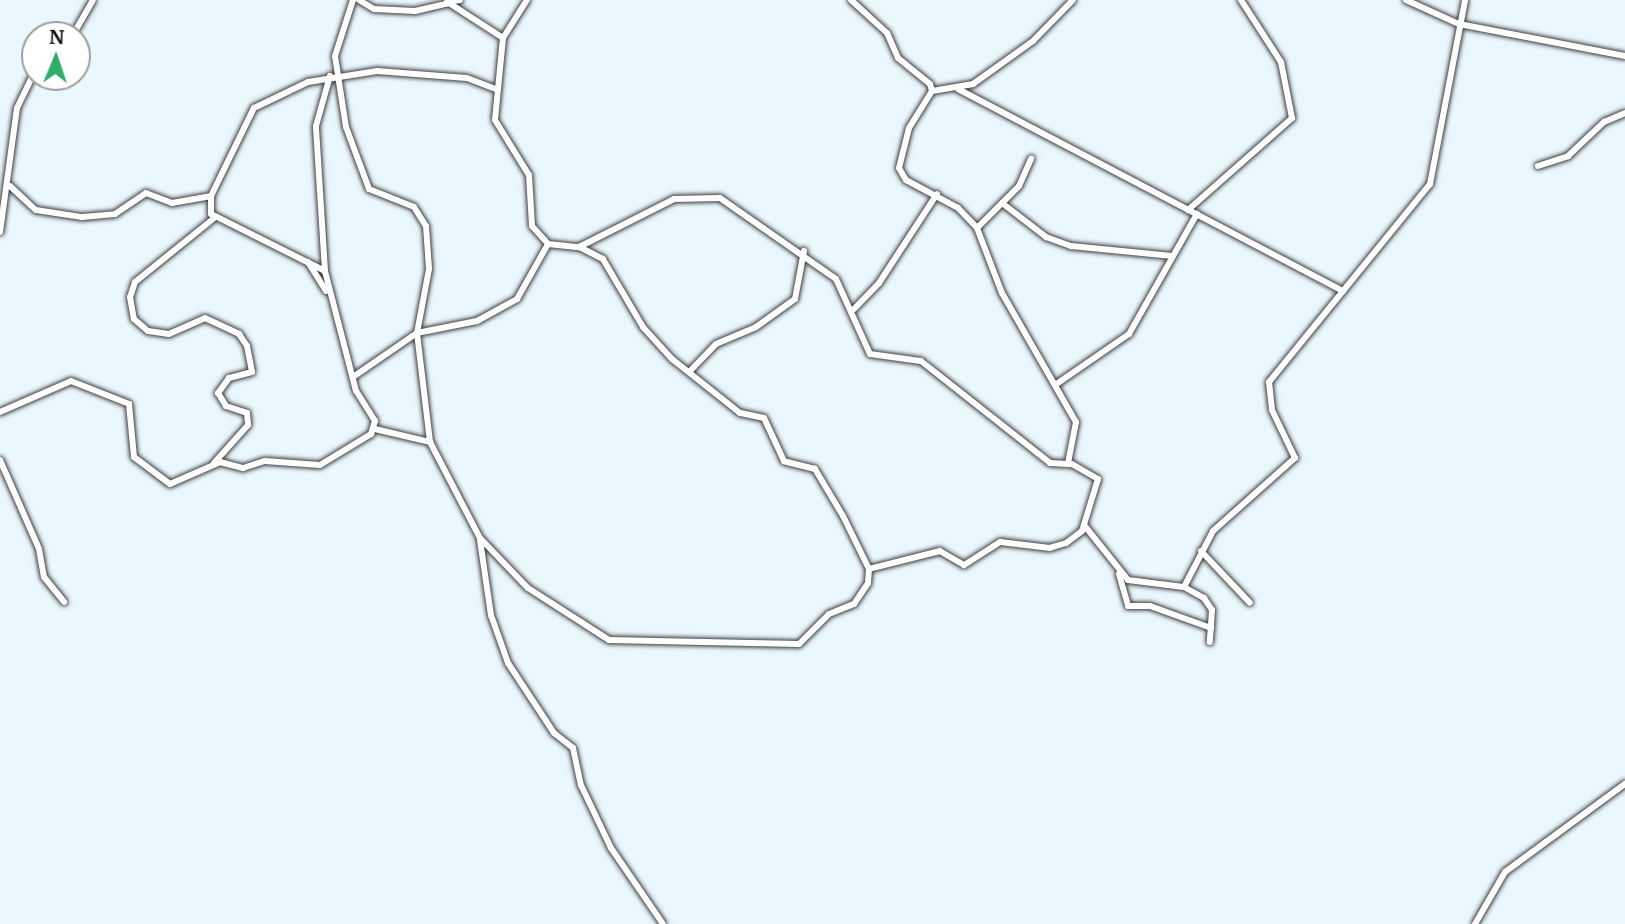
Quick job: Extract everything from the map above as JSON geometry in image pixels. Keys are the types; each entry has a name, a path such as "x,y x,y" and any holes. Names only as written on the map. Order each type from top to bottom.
{"street":[{"path":"81,21 93,0"},
{"path":"328,293 316,126 333,76 335,47 353,0"},
{"path":"359,0 374,9 415,11 460,0"},
{"path":"480,538 510,574 550,604 592,633 624,642 799,644 828,614 858,600 869,569 815,469 788,464 764,418 740,412 690,371 643,327 603,259 579,247 548,244 533,226 531,180 495,120 495,89 503,37 527,0"},
{"path":"851,0 932,91"},
{"path":"932,91 958,89 1033,41 1073,0"},
{"path":"1188,210 1292,118 1281,62 1241,0"},
{"path":"1406,0 1458,23 1625,56"},
{"path":"1184,587 1213,531 1294,458 1268,387 1430,184 1447,120 1458,23 1465,0"},
{"path":"446,2 503,37"},
{"path":"213,219 211,196 254,108 333,76 377,71 467,78 495,89"},
{"path":"333,76 365,183 414,207 426,226 429,269 417,333 430,442 480,538 489,570 491,615 509,663 554,733 573,748 582,785 611,848 663,924"},
{"path":"958,89 1343,291"},
{"path":"0,232 10,186 17,108 25,91"},
{"path":"932,91 898,160 906,180 937,194 977,228 1002,293 1055,385 1078,433 1068,463"},
{"path":"1538,166 1567,156 1604,122 1625,113"},
{"path":"977,228 1019,186 1031,159"},
{"path":"10,186 36,210 82,218 115,214 146,193 172,203 211,196"},
{"path":"854,309 879,284 937,194"},
{"path":"579,247 674,200 702,196 720,198 804,251 836,279 854,309 859,336 875,358 903,355 921,361 1014,439 1050,463 1068,463 1098,479 1084,525 1077,538 1054,548 1000,542 964,565 940,551 869,569"},
{"path":"1002,203 1046,237 1071,246 1174,256"},
{"path":"1055,385 1129,334 1197,214"},
{"path":"213,219 308,260 325,271"},
{"path":"0,412 71,381 133,406 130,448 155,478 170,484 214,463 248,425 247,413 226,406 218,393 229,378 252,372 247,346 239,334 201,318 169,334 148,331 134,319 130,297 135,282 213,219"},
{"path":"352,377 417,333 477,321 517,299 548,244"},
{"path":"690,371 716,344 768,320 795,299 804,251"},
{"path":"308,260 341,319 352,377 375,429"},
{"path":"375,429 430,442"},
{"path":"214,463 320,465 342,457 375,429"},
{"path":"0,460 39,549 44,577 64,602"},
{"path":"1084,525 1119,574 1125,604 1211,628"},
{"path":"1201,551 1250,603"},
{"path":"1119,574 1184,587 1209,604 1210,642"},
{"path":"1475,924 1505,872 1625,784"}]}
